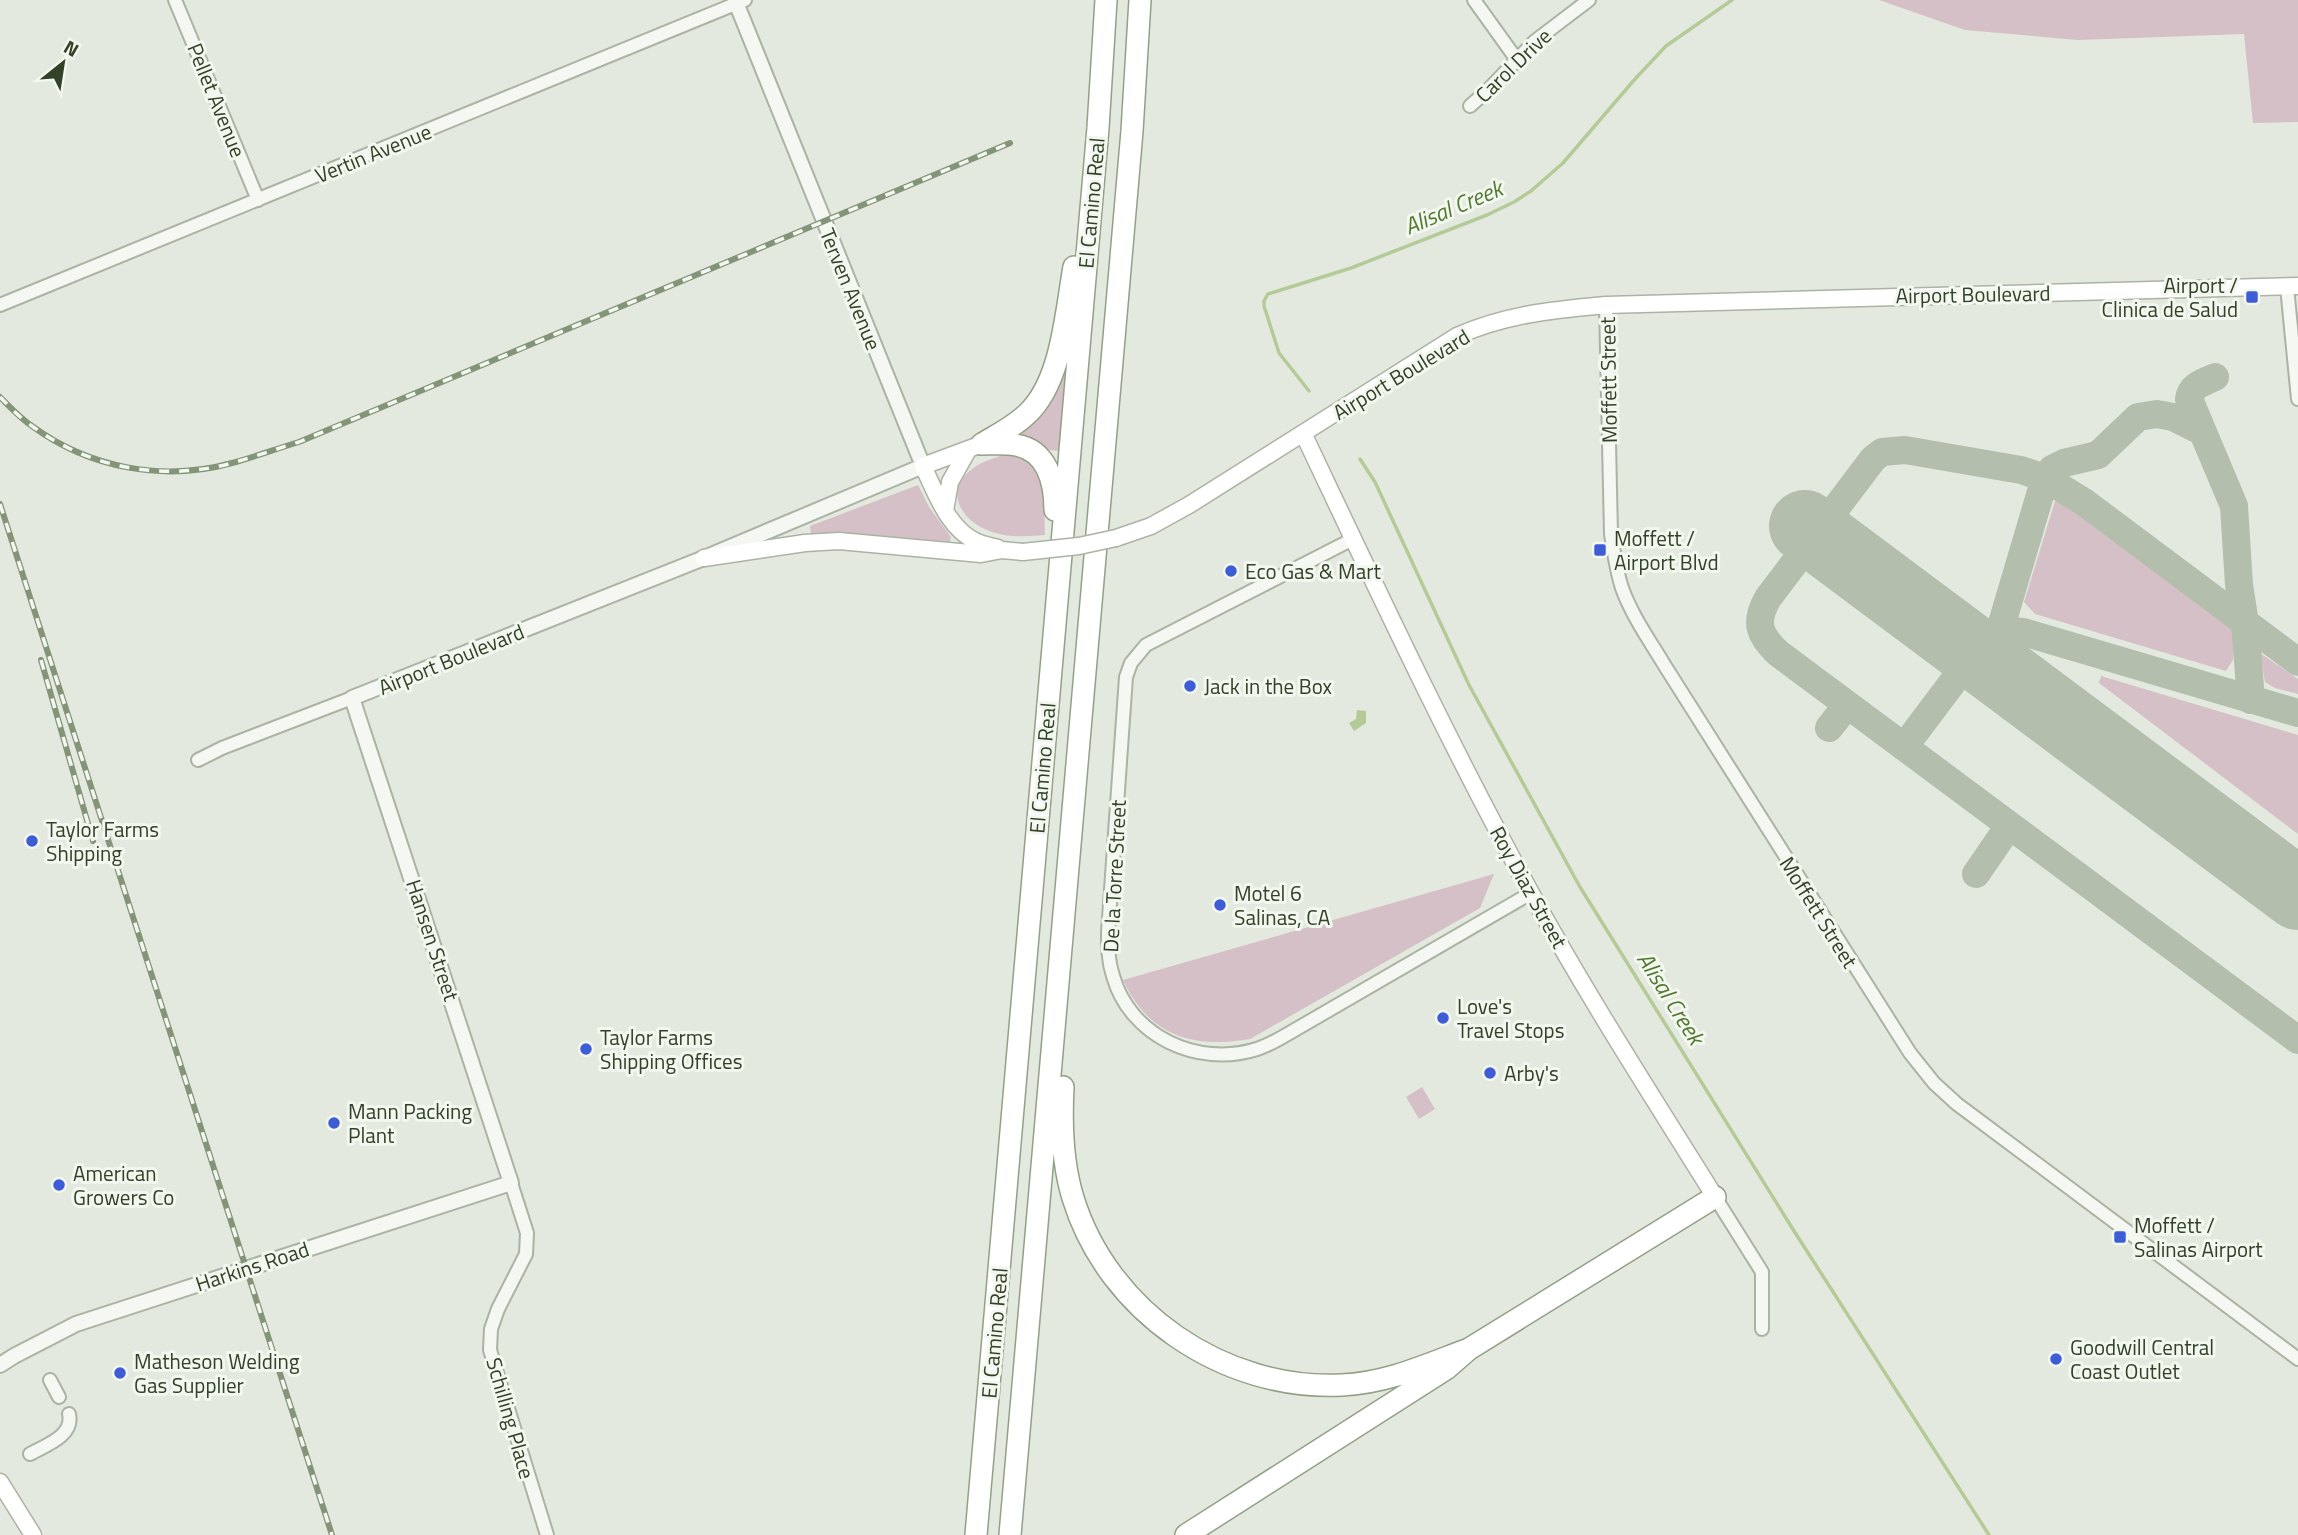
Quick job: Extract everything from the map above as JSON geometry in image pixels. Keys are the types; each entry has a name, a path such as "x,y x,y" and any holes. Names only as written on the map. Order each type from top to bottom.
{"highway":[{"name":"El Camino Real","path":"976,1535 1098,128 1106,0"},
{"name":"El Camino Real","path":"1010,1535 1132,131 1140,0"},
{"path":"975,447 1026,416 1041,398 1052,374 1098,128"},
{"path":"975,447 1017,445 1041,458 1048,470 1055,497 1054,636"},
{"path":"1057,1005 1065,1045 1063,1144 1073,1198 1082,1224 1105,1264 1136,1303 1155,1321 1196,1350 1221,1362 1264,1377 1301,1384 1343,1385 1370,1382 1418,1369 1469,1349"},
{"path":"1186,1535 1446,1369 1469,1349 1714,1197"}],"main road":[{"name":"Airport Boulevard","path":"704,558 805,543 839,541 981,554 1002,550 1023,552 1079,546 1116,538 1151,526 1189,505 1432,351 1484,324 1543,311 1606,305 2292,286"},
{"name":"Roy Diaz Street","path":"1303,433 1417,676 1531,893 1714,1197"},
{"path":"923,466 975,447"},
{"path":"945,511 950,482 975,447"},
{"name":"Terven Avenue","path":"923,466 945,511 956,526 975,541 1002,550"},
{"path":"0,1482 33,1535"}],"street":[{"name":"Pellet Avenue","path":"175,0 258,200"},
{"path":"1474,0 1517,60"},
{"name":"Carol Drive","path":"1470,106 1543,35 1589,0"},
{"name":"Vertin Avenue","path":"0,306 739,1"},
{"name":"Terven Avenue","path":"739,1 923,466"},
{"path":"2292,286 2298,397"},
{"name":"Moffett Street","path":"1606,305 1611,534 1615,563 1625,595 1665,666 1910,1053 1934,1083 1957,1104 2298,1359"},
{"name":"Airport Boulevard","path":"198,760 222,748 704,558 923,466"},
{"name":"De la Torre Street","path":"1353,539 1146,645 1131,663 1126,677 1108,932 1110,963 1118,989 1135,1016 1170,1044 1198,1053 1216,1055 1256,1049 1286,1035 1531,893"},
{"name":"Hansen Street","path":"352,698 511,1182"},
{"name":"Harkins Road","path":"0,1365 76,1324 511,1182"},
{"name":"Schilling Place","path":"511,1182 527,1233 526,1254 498,1309 491,1329 490,1350 547,1535"},
{"name":"Roy Diaz Street","path":"1714,1197 1762,1272 1762,1329"},
{"path":"50,1380 59,1397"},
{"path":"30,1454 65,1432 70,1420 69,1414"}],"shaded area":[{"path":"1879,0 2298,0 2298,122 2253,123 2244,34 2078,40 1965,30"},
{"path":"1068,351 1060,451 1048,450 1032,444 1020,431"},
{"path":"1007,453 1026,457 1043,474 1045,535 1002,535 975,524 961,508 958,489 963,479 976,466"},
{"path":"918,485 929,507 951,537 949,545 811,535 810,526"},
{"path":"2055,501 2066,503 2233,630 2233,660 2226,671 2035,614 2024,602"},
{"path":"2260,653 2298,679 2298,694 2275,688 2265,682"},
{"path":"2101,676 2298,735 2298,834 2099,683"},
{"path":"1357,710 1366,711 1366,723 1354,731 1349,723 1356,719"},
{"path":"1494,874 1480,908 1250,1039 1210,1042 1175,1034 1146,1014 1123,980"},
{"path":"1422,1087 1435,1109 1419,1119 1406,1097"}],"waterway":[{"name":"Alisal Creek","path":"1309,391 1279,353 1264,306 1268,294 1351,268 1514,202 1563,163 1666,46 1732,0"},
{"name":"Alisal Creek","path":"1360,459 1375,482 1469,685 1580,887 1794,1231 1989,1535"}],"taxiway":[{"path":"2215,377 2195,387 2189,399 2234,506 2251,700"},
{"path":"2000,630 2045,478 2052,469 2064,463 2098,455 2138,417 2157,414 2173,417 2203,432"},
{"path":"2298,662 2084,502 2045,478 2021,470 1905,450 1882,452 1873,459 1768,598 1760,621 1766,640 1778,653 2298,1040"},
{"path":"1904,747 1986,638 2000,630 2023,632 2298,713"},
{"path":"1829,728 1847,705"},
{"path":"1976,874 2009,826"}],"runway":[{"path":"1805,526 2298,894"}],"railway":[{"path":"0,397 23,420 54,440 102,461 153,471 206,469 232,463 299,442 1010,143"},
{"path":"0,504 332,1535"},
{"path":"41,660 93,841"}],"place":[{"name":"Airport / Clinica de Salud","path":"2252,297"},
{"name":"Moffett / Airport Blvd","path":"1600,550"},
{"name":"Eco Gas & Mart","path":"1231,571"},
{"name":"Jack in the Box","path":"1190,686"},
{"name":"Taylor Farms Shipping","path":"32,841"},
{"name":"Motel 6 Salinas, CA","path":"1220,905"},
{"name":"Love's Travel Stops","path":"1443,1018"},
{"name":"Taylor Farms Shipping Offices","path":"586,1049"},
{"name":"Arby's","path":"1490,1073"},
{"name":"Mann Packing Plant","path":"334,1123"},
{"name":"American Growers Co","path":"59,1185"},
{"name":"Moffett / Salinas Airport","path":"2120,1237"},
{"name":"Goodwill Central Coast Outlet","path":"2056,1359"},
{"name":"Matheson Welding Gas Supplier","path":"120,1373"}]}
